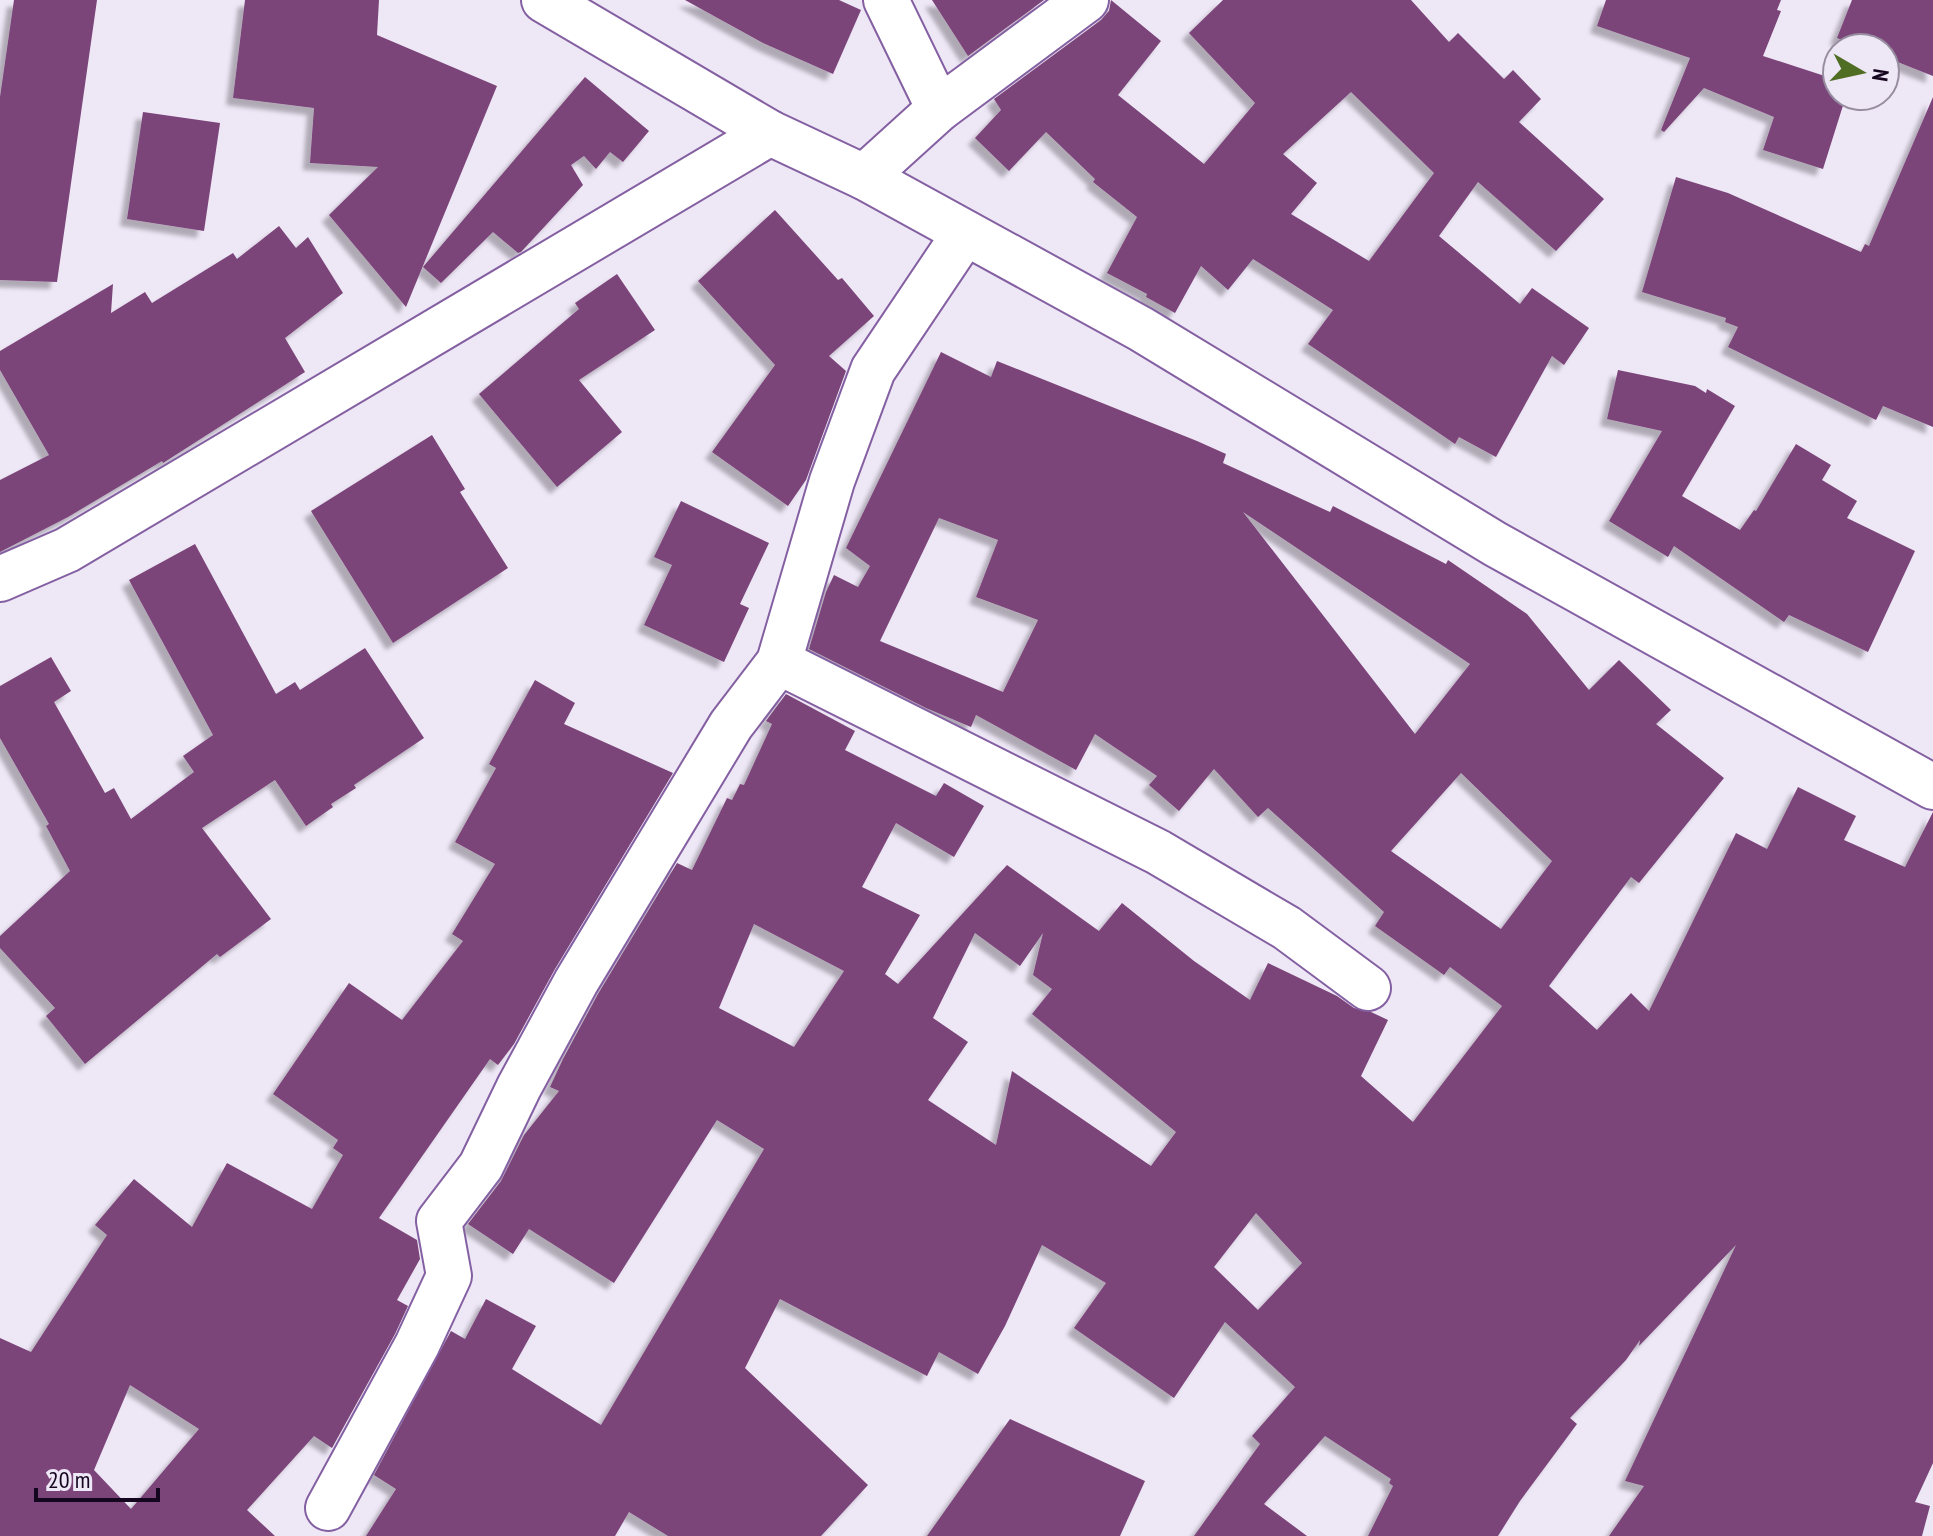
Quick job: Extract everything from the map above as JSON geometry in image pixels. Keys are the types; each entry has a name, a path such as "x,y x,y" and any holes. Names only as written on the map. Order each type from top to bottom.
{"street":[{"path":"544,0 770,133 864,177 1141,329 1495,544 1933,787"},
{"path":"886,0 939,109"},
{"path":"864,177 939,109 1086,0"},
{"path":"0,579 67,550 770,133"},
{"path":"328,1508 417,1345 449,1276 439,1221 481,1166 519,1087 576,982 731,725 779,662 832,481 873,370 965,233"},
{"path":"779,662 1158,852 1287,928 1368,988"}],"building":[{"path":"14,0 97,0 57,282 0,280 0,97"},
{"path":"245,0 379,0 377,35 497,86 406,307 329,215 378,167 310,163 314,108 233,98"},
{"path":"685,0 839,0 861,10 833,74 763,43"},
{"path":"932,0 1044,0 968,56"},
{"path":"1111,0 1161,41 1118,95 1204,164 1255,103 1189,33 1223,0 1411,0 1449,42 1458,33 1504,79 1513,70 1541,99 1519,122 1604,199 1556,251 1478,182 1439,236 1520,304 1532,288 1589,328 1564,365 1552,356 1496,457 1459,437 1455,444 1308,344 1333,310 1253,259 1228,290 1201,266 1175,313 1146,297 1147,294 1107,273 1137,217 1093,182 1095,179 1046,132 1009,171 975,138 1001,110 994,99 1109,11","holes":["1351,92 1434,173 1369,261 1291,214 1317,183 1283,154"]},
{"path":"1606,0 1781,0 1777,10 1781,11 1763,56 1821,75 1821,112 1841,112 1823,169 1763,150 1774,117 1704,88 1664,132 1661,130 1690,58 1597,26"},
{"path":"1852,0 1933,0 1933,76 1901,63 1901,32 1839,32"},
{"path":"585,77 649,131 623,162 610,152 596,169 584,156 571,165 583,185 521,252 518,253 493,232 441,283 423,267"},
{"path":"1933,97 1933,427 1883,406 1876,420 1728,347 1738,327 1725,322 1726,318 1642,292 1676,177 1728,193 1861,252 1865,244 1869,246"},
{"path":"143,112 220,123 204,231 127,219"},
{"path":"775,210 838,280 842,278 874,316 829,356 846,371 806,480 788,506 712,452 775,365 698,281"},
{"path":"279,226 296,248 308,237 343,293 285,338 305,372 163,463 0,552 0,480 49,455 0,370 0,351 113,284 111,313 145,292 152,303 233,253 237,259"},
{"path":"617,274 655,330 579,380 622,432 557,487 479,394 579,309 575,303"},
{"path":"941,352 991,377 997,361 1197,441 1226,454 1223,463 1330,512 1333,506 1446,564 1448,560 1527,614 1589,690 1619,660 1671,710 1656,724 1724,778 1639,883 1631,877 1549,986 1597,1030 1631,993 1649,1011 1736,833 1767,849 1798,787 1856,816 1844,840 1905,867 1933,812 1933,1463 1915,1502 1930,1506 1922,1536 1609,1536 1644,1486 1625,1481 1736,1245 1639,1346 1640,1340 1626,1360 1570,1418 1577,1424 1498,1536 1368,1536 1393,1486 1389,1483 1391,1479 1325,1436 1264,1504 1307,1536 1194,1536 1260,1444 1252,1436 1295,1387 1225,1322 1174,1398 1074,1328 1106,1283 1042,1245 1005,1326 978,1374 939,1352 927,1376 780,1299 745,1368 868,1485 821,1536 668,1536 629,1512 615,1536 366,1536 396,1489 374,1475 451,1331 465,1339 486,1299 536,1326 512,1369 601,1425 764,1149 717,1120 614,1283 529,1229 513,1254 468,1224 501,1181 524,1135 559,1091 550,1087 563,1059 598,994 677,863 692,870 727,798 732,800 740,784 744,785 772,724 766,721 786,694 855,731 845,750 936,796 944,783 984,806 954,857 896,823 862,887 920,915 885,974 898,984 1007,865 1099,931 1122,903 1194,961 1250,1000 1268,963 1337,996 1354,1008 1388,1020 1361,1076 1413,1122 1502,1006 1450,967 1444,975 1375,926 1384,912 1268,808 1258,817 1214,769 1179,811 1149,785 1157,776 1095,734 1076,770 976,715 971,727 926,708 809,649 834,575 858,587 870,566 846,548","holes":["1243,512 1470,664 1415,734","939,518 998,540 976,597 1038,620 1003,692 880,641","1461,773 1552,861 1501,929 1391,851","754,924 844,971 794,1047 719,1008","975,933 1020,966 1043,933 1033,975 1052,989 1032,1014 1176,1132 1151,1166 1012,1071 996,1145 928,1100 968,1042 933,1018","1256,1213 1302,1263 1258,1310 1214,1267"]},
{"path":"1618,370 1695,386 1706,393 1707,389 1735,406 1682,496 1740,530 1756,511 1796,444 1831,465 1822,480 1857,501 1847,518 1915,551 1868,652 1789,615 1784,622 1674,546 1668,557 1609,521 1662,431 1607,419"},
{"path":"432,435 465,489 460,492 508,568 393,643 311,511"},
{"path":"681,501 769,543 740,604 749,608 724,662 644,625 672,565 654,557"},
{"path":"195,544 276,694 295,682 300,690 365,648 424,738 354,785 356,788 306,826 275,780 202,828 271,919 220,957 217,954 85,1064 46,1016 55,1008 0,948 0,936 70,871 46,826 49,824 0,738 0,686 51,657 71,691 54,702 105,793 114,788 131,819 194,772 183,756 213,735 129,580"},
{"path":"535,680 575,703 564,724 673,773 555,969 514,1044 498,1065 490,1059 379,1218 417,1240 420,1259 397,1300 408,1306 395,1334 332,1448 314,1436 247,1510 275,1536 0,1536 0,1338 31,1352 107,1235 95,1225 134,1179 192,1227 227,1163 312,1209 343,1155 333,1148 338,1140 273,1094 349,983 402,1020 463,941 452,934 495,864 455,842 496,768 489,764","holes":["130,1385 199,1429 131,1509 94,1470"]},
{"path":"1010,1419 1145,1481 1120,1536 927,1536"}]}
